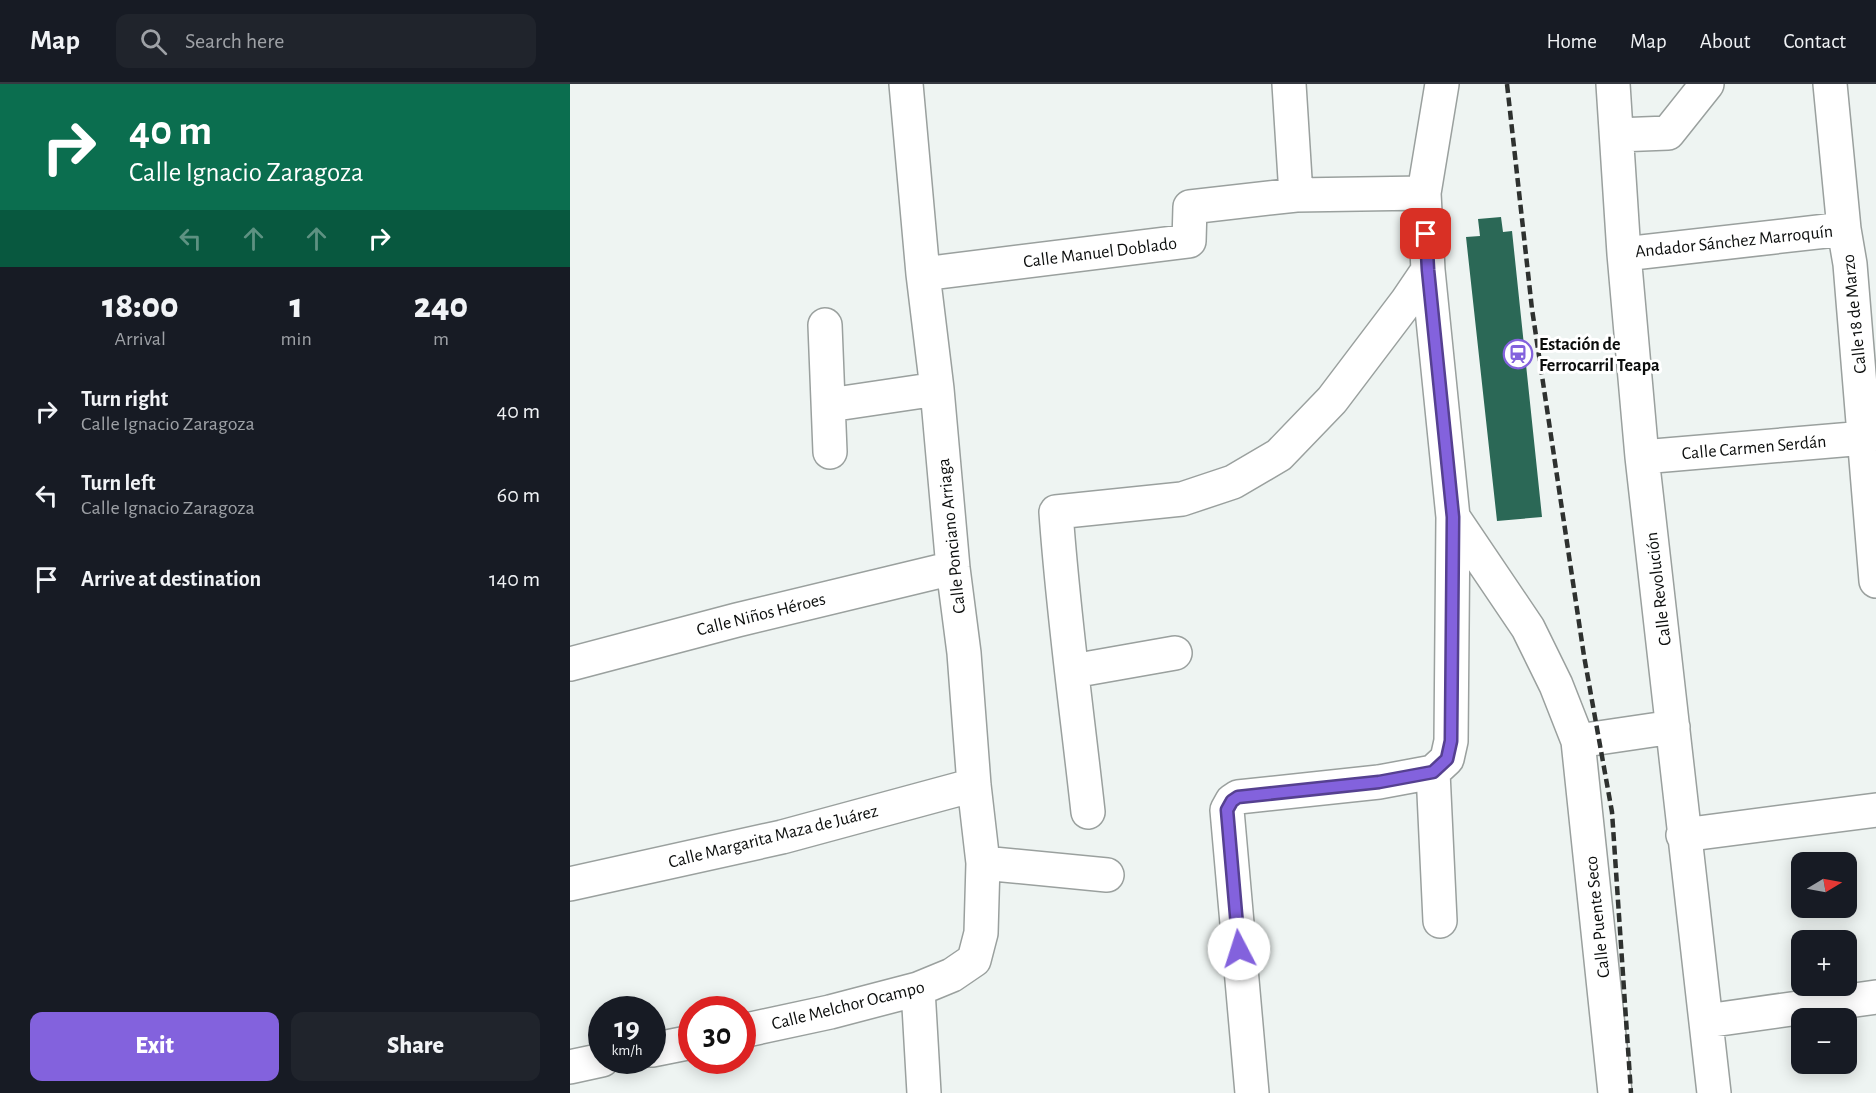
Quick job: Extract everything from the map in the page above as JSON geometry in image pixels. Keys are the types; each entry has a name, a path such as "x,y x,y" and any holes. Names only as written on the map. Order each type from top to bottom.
{"street":[{"name":"Calle Ponciano Arriaga","path":"906,84 983,863 981,933 974,960 952,975"},
{"path":"1289,84 1296,195"},
{"path":"1252,1093 1227,810 1232,801 1238,797 1379,782 1433,772 1447,759 1451,741 1453,517 1428,270 1424,194 1442,84"},
{"name":"Calle Revolución","path":"1613,84 1624,254 1642,457 1714,1093"},
{"path":"1617,135 1668,133 1707,84"},
{"name":"Calle 18 de Marzo","path":"1830,84 1844,229 1863,263 1865,438 1876,581"},
{"name":"Calle Manuel Doblado","path":"923,274 1189,241 1190,207 1296,195 1424,194"},
{"name":"Andador Sánchez Marroquín","path":"1624,254 1844,229"},
{"path":"1088,812 1067,635 1056,512 1182,499 1233,482 1279,455 1332,400 1428,270"},
{"path":"825,325 830,452"},
{"path":"829,405 937,388"},
{"name":"Calle Carmen Serdán","path":"1642,457 1865,438"},
{"name":"Calle Puente Seco","path":"1453,517 1528,628 1556,685 1578,741 1615,1093"},
{"name":"Calle Niños Héroes","path":"570,664 737,620 953,568"},
{"path":"1073,671 1175,653"},
{"path":"1578,741 1673,727"},
{"path":"1433,772 1440,921"},
{"name":"Calle Margarita Maza de Juárez","path":"570,884 782,837 974,785"},
{"path":"1683,835 1876,810"},
{"path":"983,863 1107,875"},
{"name":"Calle Melchor Ocampo","path":"756,1028 918,989 952,975"},
{"path":"918,989 924,1093"},
{"path":"1706,1022 1876,998"},
{"path":"570,1067 588,1063"}],"building":[{"path":"1501,217 1503,232 1512,231 1542,517 1497,521 1466,237 1480,236 1478,219"}],"railway":[{"path":"1507,84 1532,309 1584,656 1612,812 1631,1093"}],"place":[{"name":"Estación de Ferrocarril Teapa","path":"1518,354"}],"route":[{"path":"1239,949 1227,810 1232,801 1238,797 1379,782 1433,772 1447,759 1451,741 1453,517 1426,234"}]}
